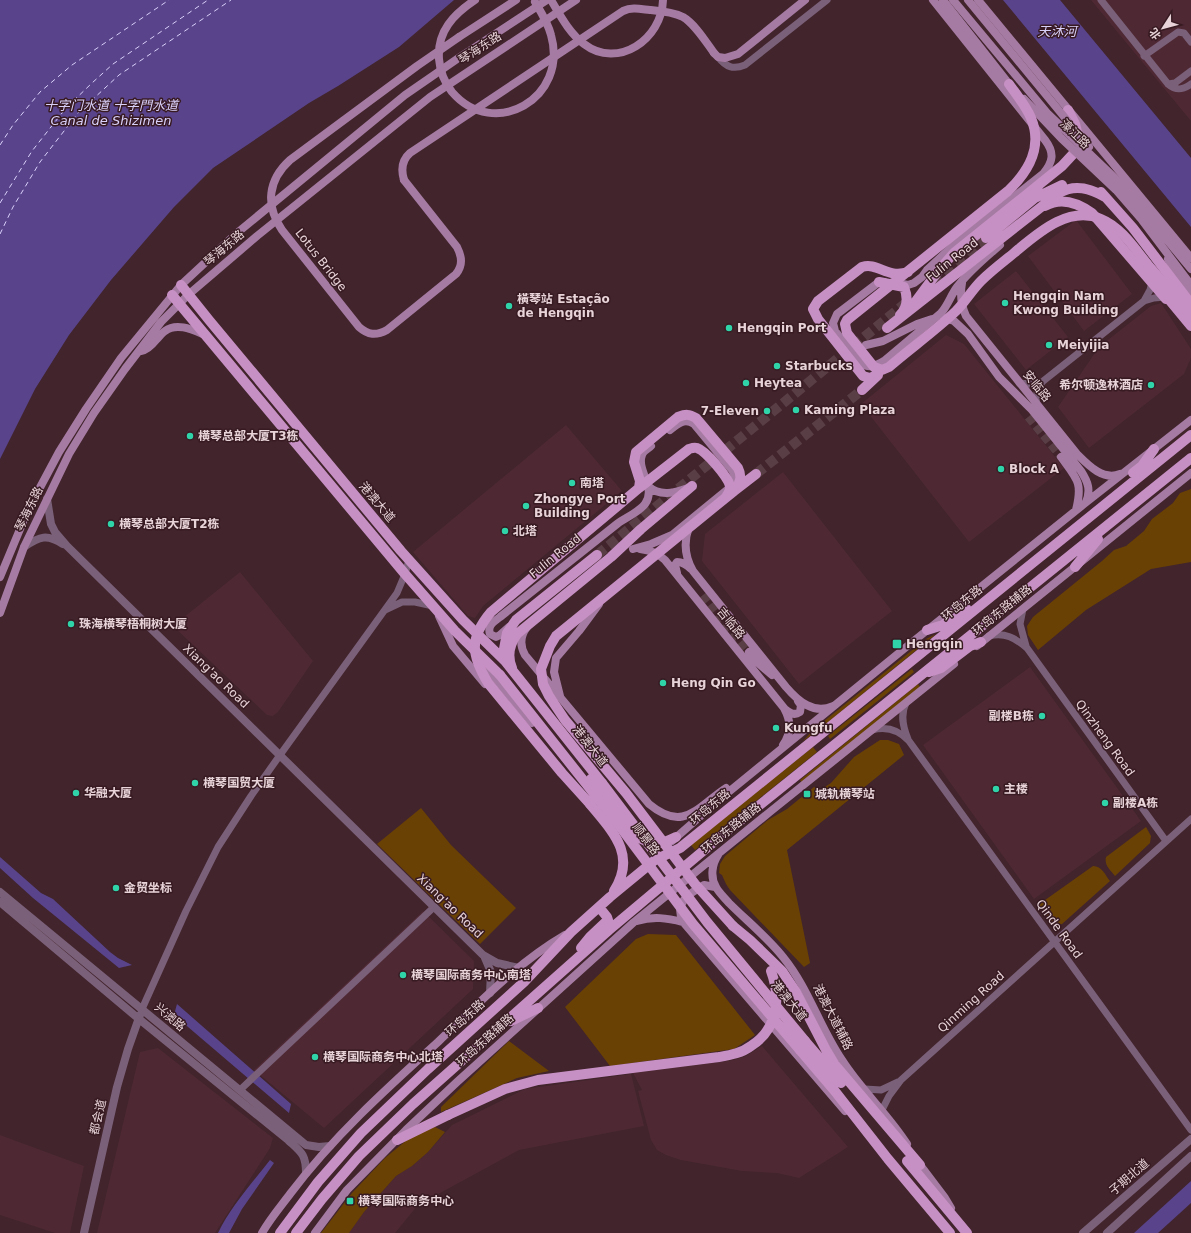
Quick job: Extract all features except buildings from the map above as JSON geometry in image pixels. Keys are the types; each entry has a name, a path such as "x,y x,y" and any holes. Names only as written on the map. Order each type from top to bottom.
{"main road":[{"path":"475,0 454,17 445,29 439,52 440,66 445,82 456,96 472,107 492,113 510,112 526,105 540,93 549,79 554,60 553,42 548,26 534,0"},
{"name":"Lotus Bridge","path":"516,0 417,66 290,160 276,178 272,188 271,204 277,223 359,328 367,333 373,335 382,333 456,274 461,265 462,260 457,247 404,180 402,167 410,153 628,9 637,8 681,16 692,24 718,57"},
{"name":"琴海东路","path":"0,577 28,510 59,452 86,408 121,358 181,285 237,232 405,95 547,0"},
{"path":"551,0 570,30 585,45 595,50 612,53 634,48 650,35 662,12 663,0"},
{"name":"琴海东路","path":"0,613 24,547 69,454 90,420 161,322 188,295 257,236 430,97 576,0"},
{"path":"718,57 726,58 738,54 805,0"},
{"path":"933,0 1045,140 1052,153 1051,161 1043,174 955,244 914,283 908,285 879,282 837,314 833,323 835,331 860,363 865,367 874,366 884,361 941,313 968,273 1058,192 1069,188 1086,188 1096,191 1106,197"},
{"name":"濠江路","path":"943,0 1010,84 1061,138 1116,190 1155,237 1191,285"},
{"name":"濠江路","path":"953,0 1048,114 1121,184 1191,269"},
{"path":"968,0 1121,184"},
{"path":"978,0 1191,258"},
{"path":"889,367 882,370 874,367 847,333 845,324 847,320 1008,191 1024,174 1034,154 1036,144 1035,134 1031,118 1010,84"},
{"path":"1037,197 1067,167 1075,152 1078,133 1068,110"},
{"path":"911,310 939,270 954,253 1062,166 1075,152"},
{"path":"1037,197 1059,186 1074,182 1083,182 1093,185 1106,197 1133,228 1191,304"},
{"name":"Fulin Road","path":"986,238 1037,197"},
{"path":"1031,215 1047,204 1058,202 1072,203 1086,208 1165,297 1191,330"},
{"name":"Fulin Road","path":"879,282 904,287 907,300 902,313 887,328 1031,215"},
{"path":"862,390 875,376 889,367 944,322 958,309 989,274 1044,229 1063,219 1085,215 1102,219 1112,225 1133,246 1191,316"},
{"path":"1063,219 1080,218 1093,221 1110,232 1191,326"},
{"path":"1155,237 1177,275 1191,294"},
{"path":"875,376 870,378 863,376 818,319 813,309 818,301 862,267 872,266 894,274 908,272"},
{"name":"安临路","path":"963,280 960,291 962,307 966,316 1077,454 1097,472 1113,476 1126,470"},
{"name":"港澳大道","path":"181,285 409,560 463,620 505,661 517,675 602,783 707,922 805,1041 919,1169 967,1233"},
{"path":"172,295 180,304"},
{"name":"港澳大道","path":"180,304 405,574 457,633 500,675 618,824"},
{"name":"安临路","path":"866,345 883,341 928,319 940,318 954,321 968,334 998,377 1032,410 1082,471 1089,490 1086,502"},
{"path":"138,352 144,351 165,331 173,327 193,330 205,335"},
{"path":"692,486 675,492 663,493 643,487 634,462 636,452 678,417 686,414 696,418 738,468 741,479 734,491"},
{"path":"654,864 676,837 776,754 1076,510 1191,420"},
{"name":"Fulin Road","path":"597,555 516,620 500,635 493,636 490,634 490,626 512,607 617,524 640,509 647,500 649,491 643,487 641,461 644,452 677,424 682,421 691,422 732,470 735,475 735,480 733,484 672,535 662,540 633,549"},
{"name":"环岛东路","path":"280,1233 318,1182 361,1133 428,1068 524,982 571,932 610,897 654,864 680,848 1121,490 1191,435"},
{"path":"632,785 629,794 621,801 612,805 593,805 562,772 488,683 481,672 475,651 475,639 477,632 491,612 693,447 708,455 730,485 729,494 722,502"},
{"path":"1121,490 1126,479 1142,466 1154,449"},
{"path":"1061,457 1076,478 1079,485 1080,492 1076,510"},
{"path":"296,1233 322,1199 359,1156 412,1104 563,970 692,860 1191,458"},
{"name":"环岛东路辅路","path":"315,1233 347,1190 397,1140 457,1082 634,922 1191,473"},
{"path":"397,1140 448,1114 505,1089 538,1080 719,1057 742,1051 752,1046 768,1030 776,1011 777,997 776,984 771,971 761,956 696,884 626,793 565,720 543,684 542,669 550,646 556,636 756,474"},
{"path":"517,675 509,660 509,650 512,641 522,629 611,557 640,529 692,486"},
{"path":"1075,566 1095,542 1114,525 1123,512"},
{"name":"吉临路","path":"696,515 686,534 685,548 686,555 693,571 796,699 807,706 820,709 829,708 839,703"},
{"name":"吉临路","path":"611,557 620,552 633,549 645,549 660,555 679,577 784,708 790,720 790,728 786,740 776,754"},
{"path":"679,577 675,569 677,562 685,564 693,571"},
{"path":"561,699 554,672 556,658 579,631 606,595"},
{"path":"927,630 943,625 965,608 988,598"},
{"path":"434,607 453,646 619,843"},
{"path":"463,620 639,838 650,843 659,844 676,837"},
{"path":"534,620 522,634 521,649 632,785 649,804 659,812 667,816 677,818 692,813 764,764"},
{"path":"505,661 505,641 511,625"},
{"path":"457,633 566,766 619,843 623,854 622,877 610,897"},
{"path":"923,673 941,668 963,650 985,639"},
{"path":"749,652 758,663 786,687"},
{"path":"784,708 792,714 800,712 802,705 796,699"},
{"path":"602,783 690,885 733,926 770,958 786,976 835,1065 891,1132 919,1169"},
{"name":"顺景路","path":"618,824 654,864"},
{"path":"719,852 714,861 712,871 712,878 715,887 704,885 685,899 680,907 680,916 683,922 830,1095 888,1159"},
{"name":"港澳大道","path":"654,864 693,924 834,1090 888,1159 950,1233"},
{"name":"港澳大道辅路","path":"715,887 782,956 797,975 832,1044 842,1060 895,1125 919,1169"},
{"path":"563,970 590,937 608,920 599,907"},
{"path":"634,922 644,919 657,918 683,922"},
{"path":"262,1233 306,1173 381,1094 519,968 552,943 571,932"},
{"path":"502,1025 538,1008"}],"street":[{"path":"718,57 722,62 731,68 745,65 827,0"},
{"path":"1101,0 1144,56 1168,84 1180,90 1191,84"},
{"path":"1144,56 1178,32 1184,33 1191,42"},
{"path":"1168,84 1175,83 1191,71"},
{"path":"1144,301 1150,290 1152,282"},
{"path":"1036,404 1037,393 1042,382 1144,301 1165,297"},
{"path":"1019,383 1030,384 1042,382"},
{"name":"Xiang'ao Road","path":"47,499 51,524 55,532 68,546 484,956"},
{"path":"24,547 42,537 55,539 68,546"},
{"path":"142,1009 186,911 218,847 251,796 397,592 409,560"},
{"path":"383,611 402,602 415,602 434,607"},
{"path":"1023,609 1020,624 1022,637 1026,648"},
{"path":"985,639 997,634 1006,635 1016,639 1026,648"},
{"name":"Qinzheng Road","path":"1026,648 1166,841"},
{"path":"906,702 903,708 902,721 909,741"},
{"path":"870,731 882,728 891,729 900,732 909,741"},
{"name":"Qinde Road","path":"909,741 1191,1130"},
{"path":"1055,942 1191,819"},
{"name":"兴澳路","path":"0,892 306,1145 320,1147 330,1146"},
{"name":"兴澳路","path":"0,902 139,1019 288,1140 301,1152 306,1161 306,1173"},
{"path":"240,1090 434,907"},
{"name":"Qinming Road","path":"901,1080 1055,942"},
{"path":"484,956 497,963 519,968"},
{"path":"484,956 491,972 490,993"},
{"name":"都会道","path":"84,1233 117,1087 142,1009"},
{"path":"865,1089 873,1091 881,1090 901,1080"},
{"path":"882,1110 889,1096 901,1080"},
{"name":"子期北道","path":"1083,1233 1191,1139"},
{"path":"1107,1233 1191,1156"}],"shaded area":[{"path":"1091,0 1191,0 1191,121"},
{"path":"1076,220 1132,294 1084,331 1028,256"},
{"name":"Hengqin Nam Kwong Building","path":"1016,271 1068,337 1026,370 974,304"},
{"path":"1161,303 1191,349 1191,358 1184,374 1089,448 1058,407 1099,347 1151,306"},
{"path":"946,335 964,344 1064,468 969,542 861,404"},
{"name":"Zhongye Port Building","path":"566,425 622,491 483,606 475,618 468,616 413,552"},
{"path":"783,472 892,611 799,684 702,561 705,534"},
{"path":"1191,489 1191,562 1151,569 1086,610 1038,650 1028,635 1027,626 1033,617 1114,550 1126,546 1144,531 1152,519 1173,503 1180,493"},
{"path":"240,572 313,661 278,712 273,716 267,715 173,626"},
{"path":"936,634 803,741 813,730 926,639"},
{"path":"1030,667 1141,821 1034,899 923,745"},
{"path":"912,669 914,672 830,739 828,736"},
{"path":"918,684 920,687 802,783 800,780"},
{"path":"880,740 888,740 899,744 904,755 787,850 810,963 804,967 730,890 722,875 719,873 720,864 725,856 768,820 787,809 814,787 820,790 831,783 854,757"},
{"path":"813,747 817,752 695,850 691,845"},
{"path":"421,808 451,845 516,908 480,944 377,844"},
{"path":"1146,827 1151,836 1150,843 1115,876 1107,865 1106,857"},
{"path":"1093,866 1101,869 1110,881 1062,924 1053,924 1038,905"},
{"path":"423,911 474,961 473,989 324,1128 254,1070"},
{"path":"648,934 676,935 755,1035 734,1049 610,1066 565,1007 636,939"},
{"path":"509,1041 549,1071 517,1078 441,1112 441,1107"},
{"path":"762,1046 848,1147 799,1178 777,1173 742,1171 681,1160 657,1150 651,1140 638,1091 642,1090 633,1073 734,1060 746,1056"},
{"path":"158,1048 273,1138 270,1148 215,1233 97,1233 140,1052"},
{"path":"631,1074 644,1126 519,1150 418,1205 395,1233 349,1233 364,1212 396,1176 412,1166 428,1152 452,1125 525,1089"},
{"path":"435,1127 445,1132 428,1152 412,1166 396,1176 364,1212 349,1233 321,1233 352,1193 385,1158 413,1135"},
{"path":"0,1135 84,1166 70,1233 55,1233 0,1215"}],"water":[{"name":"十字门水道 十字門水道 Canal de Shizimen","path":"0,0 454,0 399,47 309,103 213,168 174,207 111,280 69,335 35,389 0,459"},
{"name":"天沐河","path":"1003,0 1060,0 1191,158 1191,227"},
{"path":"0,857 41,893 53,899 110,952 132,965 119,968 33,898 0,868"},
{"path":"177,1004 291,1104 289,1113 174,1015"},
{"path":"270,1160 274,1163 242,1209 229,1233 218,1233 235,1204"},
{"path":"1191,1181 1191,1203 1158,1233 1134,1233"}],"ferry route":[{"path":"0,145 13,125 40,92 72,65 169,0"},
{"path":"0,203 32,151 66,108 113,64 208,0"},
{"path":"0,234 13,207 40,162 78,113 119,75 231,0"}],"tunnel":[{"path":"932,282 986,238"},
{"path":"597,555 907,302"},
{"path":"756,474 862,390"},
{"path":"1028,417 1061,457"},
{"path":"703,595 749,652"}],"place":[{"name":"Hengqin Nam Kwong Building","path":"1005,303"},
{"name":"橫琴站 Estação de Hengqin","path":"509,306"},
{"name":"Hengqin Port","path":"729,328"},
{"name":"Meiyijia","path":"1049,345"},
{"name":"Starbucks","path":"777,366"},
{"name":"Heytea","path":"746,383"},
{"name":"希尔顿逸林酒店","path":"1151,385"},
{"name":"Kaming Plaza","path":"796,410"},
{"name":"7-Eleven","path":"767,411"},
{"name":"横琴总部大厦T3栋","path":"190,436"},
{"name":"Block A","path":"1001,469"},
{"name":"南塔","path":"572,483"},
{"name":"Zhongye Port Building","path":"526,506"},
{"name":"横琴总部大厦T2栋","path":"111,524"},
{"name":"北塔","path":"505,531"},
{"name":"珠海横琴梧桐树大厦","path":"71,624"},
{"name":"Hengqin","path":"897,644"},
{"name":"Heng Qin Go","path":"663,683"},
{"name":"副楼B栋","path":"1042,716"},
{"name":"Kungfu","path":"776,728"},
{"name":"横琴国贸大厦","path":"195,783"},
{"name":"主楼","path":"996,789"},
{"name":"华融大厦","path":"76,793"},
{"name":"城轨横琴站","path":"807,794"},
{"name":"副楼A栋","path":"1105,803"},
{"name":"金贸坐标","path":"116,888"},
{"name":"横琴国际商务中心南塔","path":"403,975"},
{"name":"横琴国际商务中心北塔","path":"315,1057"},
{"name":"横琴国际商务中心","path":"350,1201"}]}
